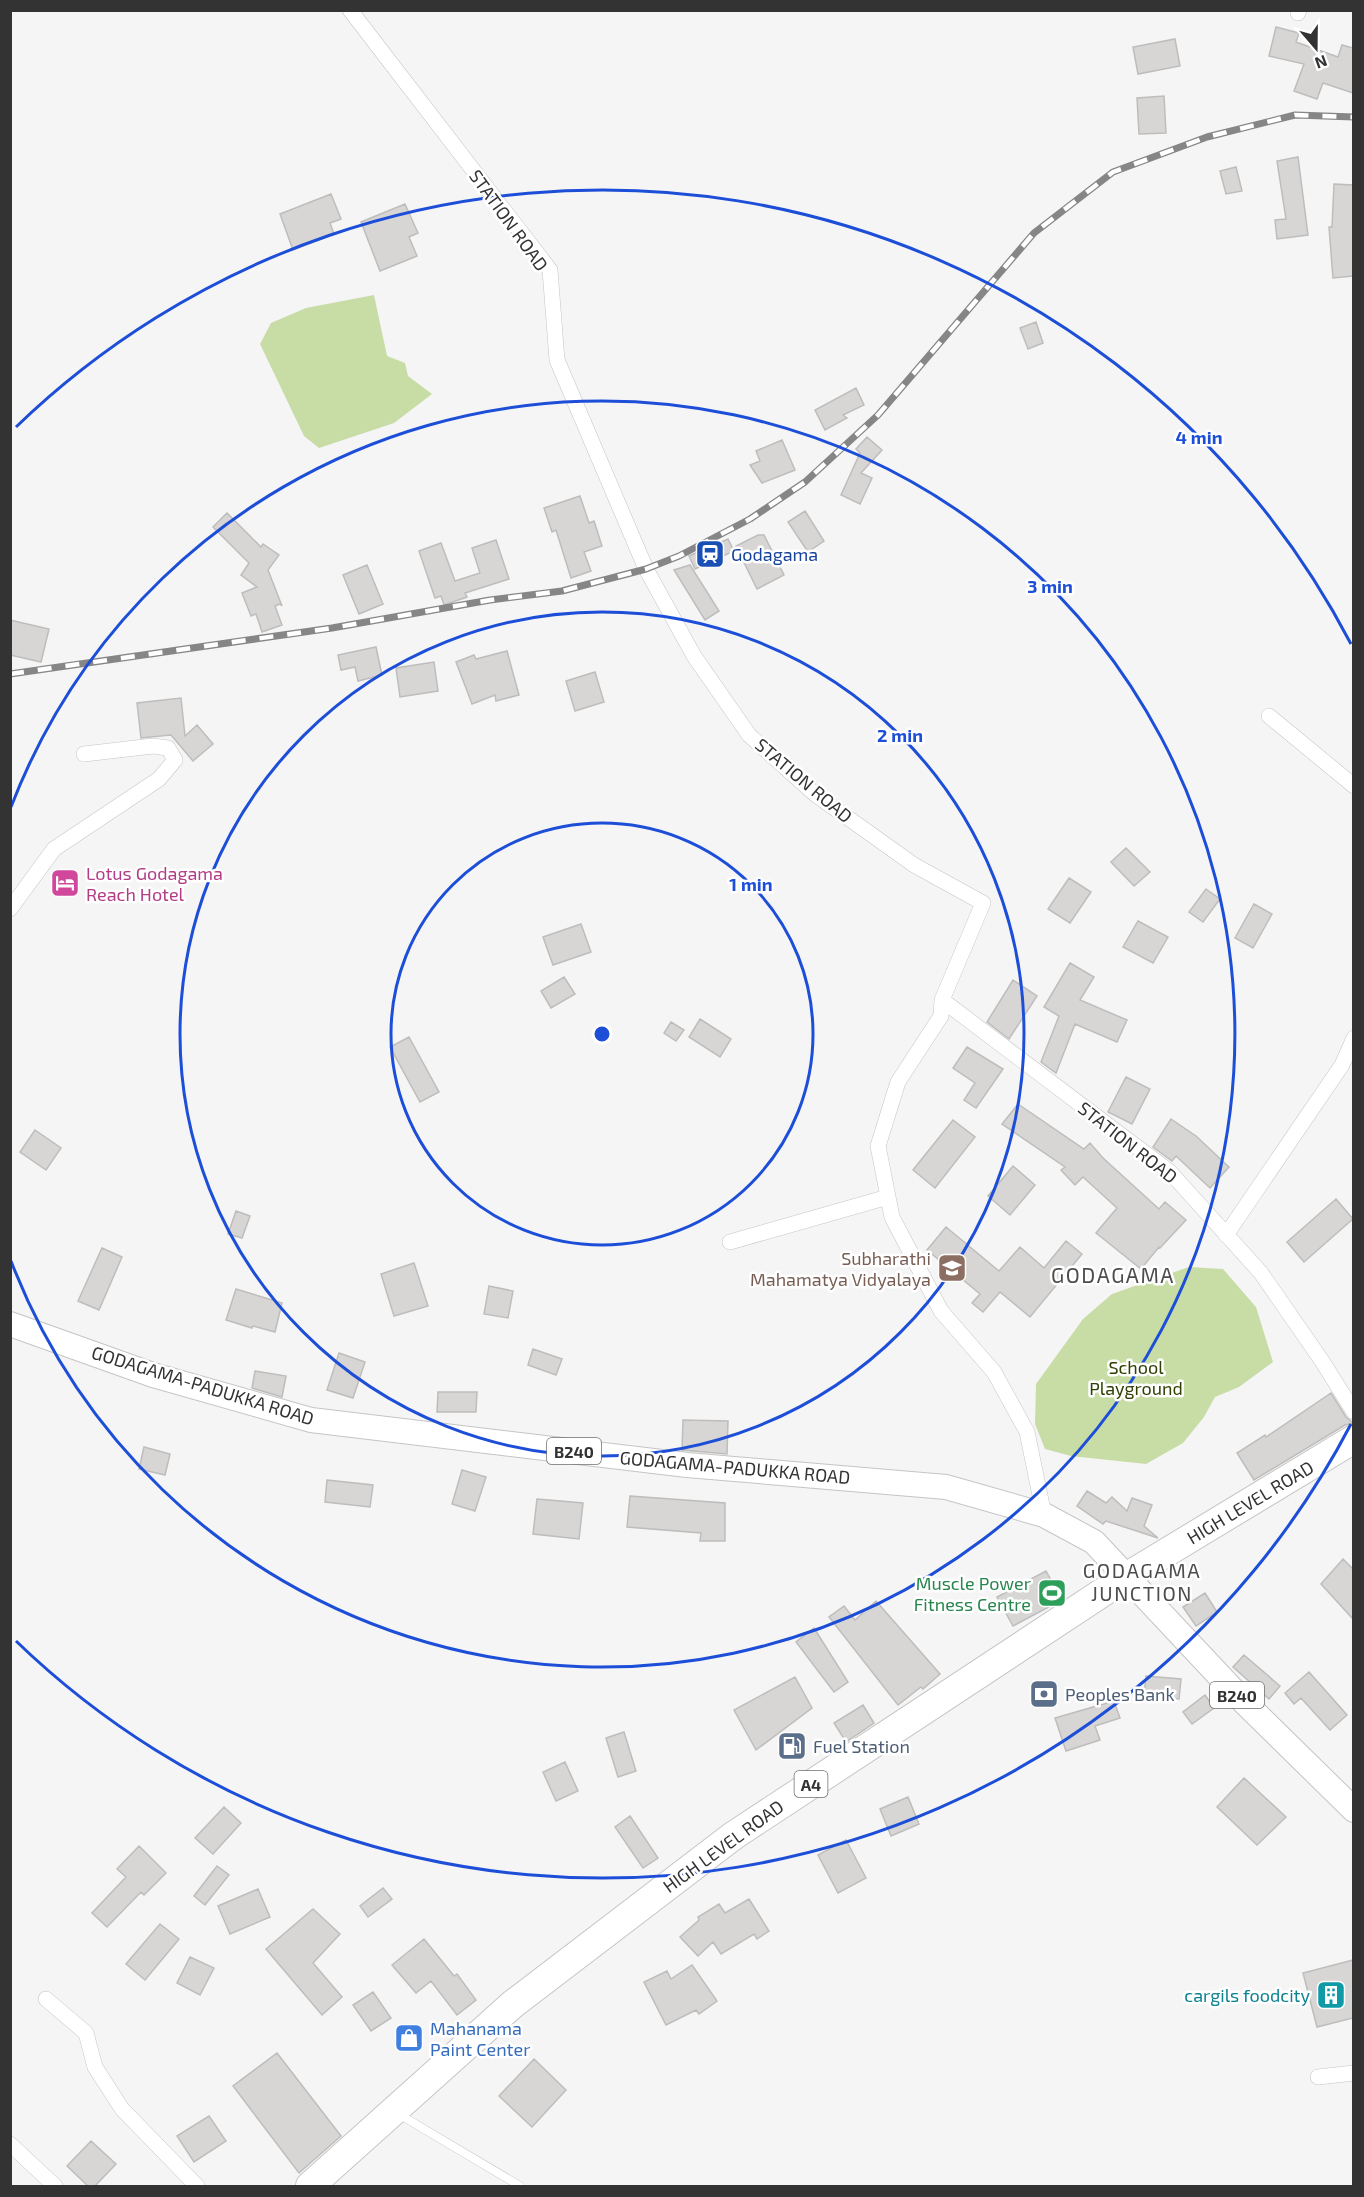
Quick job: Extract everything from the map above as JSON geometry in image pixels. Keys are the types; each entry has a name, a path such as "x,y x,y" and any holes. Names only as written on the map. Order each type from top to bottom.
{"highway":[{"name":"HIGH LEVEL ROAD","path":"310,2187 513,2004 733,1836 1126,1577 1353,1438"}],"main road":[{"name":"GODAGAMA-PADUKKA ROAD","path":"10,1324 153,1375 311,1420 687,1465 946,1487 1044,1515 1094,1542 1126,1577"},
{"name":"B240","path":"1126,1577 1244,1702 1353,1810"}],"street":[{"name":"STATION ROAD","path":"350,10 550,270 557,360 646,569 694,656 749,735 816,795 914,865 983,903 942,1000 1170,1172 1261,1273 1322,1361 1353,1412"},
{"path":"1269,716 1353,786"},
{"path":"10,909 54,849 159,779 175,760 168,748 153,746 84,754"},
{"path":"942,1000 941,1016 898,1082 878,1146 888,1197 892,1217 941,1311 994,1372 1027,1432 1044,1515"},
{"path":"1227,1234 1342,1065 1353,1038"},
{"path":"730,1242 888,1197"},
{"path":"46,1999 86,2032 95,2067 122,2109 197,2187"},
{"path":"1318,2077 1353,2073"},
{"path":"10,2144 55,2187"}],"lane":[{"path":"394,2111 520,2187"}],"green space":[{"path":"374,295 387,356 405,363 408,376 432,394 394,423 319,448 304,436 260,344 271,323 306,308"},
{"name":"School Playground","path":"1189,1267 1223,1269 1256,1307 1273,1362 1239,1387 1215,1397 1204,1417 1183,1443 1146,1464 1071,1456 1045,1449 1035,1424 1036,1384 1083,1319 1112,1294"}],"building":[{"path":"1276,27 1299,33 1296,42 1338,57 1342,45 1353,48 1353,93 1323,83 1317,99 1294,91 1304,64 1269,56"},
{"path":"1175,39 1180,66 1138,74 1133,47"},
{"path":"1164,96 1166,133 1139,134 1137,98"},
{"path":"1298,157 1308,235 1277,239 1275,220 1286,219 1277,161"},
{"path":"1236,167 1242,191 1226,194 1220,171"},
{"path":"1334,184 1353,185 1353,276 1333,278 1329,227 1332,227"},
{"path":"331,194 341,219 330,223 334,234 293,250 280,214"},
{"path":"405,204 418,233 409,237 417,256 380,271 361,222"},
{"path":"1036,322 1043,343 1028,349 1020,328"},
{"path":"856,388 864,405 843,415 847,418 825,430 815,410"},
{"path":"867,437 882,450 861,473 872,478 860,504 841,495 860,453 856,449"},
{"path":"782,440 795,470 762,483 750,465 760,461 756,451"},
{"path":"580,496 589,523 594,521 602,546 584,552 591,571 571,578 556,530 552,532 544,508"},
{"path":"805,511 824,541 808,552 788,522"},
{"path":"227,513 261,547 263,544 279,555 268,570 282,606 280,604 275,606 282,625 262,632 256,614 251,616 242,593 257,587 241,575 249,563 213,527"},
{"path":"758,535 764,535 784,575 757,589 736,546"},
{"path":"728,539 734,551 695,569 689,556"},
{"path":"496,540 509,579 465,593 467,597 444,605 441,596 435,598 419,551 441,543 455,581 480,573 472,548"},
{"path":"367,565 383,604 359,614 343,575"},
{"path":"690,565 719,611 705,620 674,570"},
{"path":"10,620 49,629 41,662 10,655"},
{"path":"376,647 382,675 358,681 355,667 341,670 338,655"},
{"path":"507,651 519,695 496,701 495,695 472,704 456,662 474,655 476,659"},
{"path":"434,662 438,691 400,697 396,668"},
{"path":"595,672 604,702 575,711 566,681"},
{"path":"181,698 185,736 197,725 213,744 193,761 171,735 141,738 137,703"},
{"path":"1126,848 1150,872 1134,886 1111,862"},
{"path":"1069,878 1091,892 1070,923 1048,909"},
{"path":"1206,889 1220,899 1203,922 1189,912"},
{"path":"1254,904 1272,914 1253,948 1235,938"},
{"path":"1138,921 1168,937 1153,963 1123,947"},
{"path":"581,924 591,952 553,965 543,937"},
{"path":"1070,963 1094,977 1080,1000 1127,1020 1117,1042 1075,1024 1056,1073 1041,1062 1059,1016 1044,1007"},
{"path":"564,977 575,994 551,1008 541,991"},
{"path":"1013,980 1037,996 1009,1039 987,1022"},
{"path":"700,1019 731,1039 720,1057 689,1037"},
{"path":"671,1022 684,1030 676,1041 664,1033"},
{"path":"409,1037 439,1092 420,1102 390,1047"},
{"path":"967,1047 1003,1069 976,1108 964,1100 975,1083 953,1068"},
{"path":"1126,1077 1150,1089 1132,1124 1108,1112"},
{"path":"1018,1104 1084,1149 1090,1143 1103,1158 1159,1209 1165,1202 1186,1220 1141,1269 1096,1233 1117,1208 1083,1177 1075,1185 1061,1170 1065,1167 1002,1124"},
{"path":"1171,1119 1196,1136 1229,1167 1210,1188 1176,1156 1172,1161 1153,1147"},
{"path":"953,1120 975,1137 935,1188 913,1170"},
{"path":"35,1130 61,1148 46,1170 20,1152"},
{"path":"1013,1166 1035,1185 1010,1215 988,1196"},
{"path":"1336,1199 1353,1219 1304,1262 1287,1242"},
{"path":"236,1211 250,1216 242,1238 228,1234"},
{"path":"946,1227 999,1271 1020,1247 1044,1268 1066,1241 1082,1254 1030,1317 1000,1292 983,1312 972,1303 980,1294 927,1250"},
{"path":"102,1248 122,1257 99,1310 78,1301"},
{"path":"414,1263 428,1306 394,1316 381,1274"},
{"path":"489,1286 513,1291 508,1318 484,1314"},
{"path":"236,1289 282,1303 275,1332 226,1320"},
{"path":"533,1349 562,1359 556,1375 528,1365"},
{"path":"339,1353 365,1362 353,1398 327,1390"},
{"path":"255,1371 286,1376 282,1397 252,1388"},
{"path":"438,1392 477,1392 476,1412 437,1412"},
{"path":"1331,1393 1346,1417 1353,1423 1345,1425 1254,1480 1237,1453 1265,1435 1266,1437"},
{"path":"683,1420 728,1421 727,1454 682,1450"},
{"path":"144,1447 170,1454 165,1475 139,1469"},
{"path":"462,1470 486,1477 475,1511 452,1504"},
{"path":"327,1480 373,1485 370,1507 325,1502"},
{"path":"1087,1491 1106,1503 1112,1497 1127,1511 1132,1498 1152,1505 1144,1526 1158,1538 1106,1521 1103,1524 1077,1506"},
{"path":"630,1496 725,1503 725,1541 700,1541 701,1533 627,1527"},
{"path":"537,1499 583,1503 579,1539 533,1534"},
{"path":"1343,1559 1353,1569 1353,1619 1321,1584"},
{"path":"1046,1571 1062,1600 1013,1626 997,1597"},
{"path":"1205,1593 1217,1612 1196,1626 1183,1607"},
{"path":"876,1601 940,1674 923,1689 921,1687 898,1705 829,1617 844,1606 855,1620"},
{"path":"814,1628 848,1682 834,1692 796,1642"},
{"path":"1244,1655 1280,1686 1269,1699 1233,1667"},
{"path":"1309,1672 1347,1715 1330,1730 1301,1698 1294,1704 1285,1693"},
{"path":"1146,1676 1181,1679 1179,1699 1144,1696"},
{"path":"795,1677 812,1708 756,1750 734,1710"},
{"path":"1205,1695 1214,1708 1192,1724 1183,1712"},
{"path":"1114,1701 1120,1718 1095,1726 1100,1740 1066,1751 1055,1718"},
{"path":"863,1705 874,1723 846,1742 834,1723"},
{"path":"624,1732 636,1771 618,1777 606,1738"},
{"path":"565,1762 578,1791 556,1801 543,1772"},
{"path":"1244,1778 1286,1817 1257,1845 1217,1807"},
{"path":"908,1797 919,1824 891,1836 880,1809"},
{"path":"224,1807 241,1823 213,1854 195,1838"},
{"path":"630,1816 658,1858 643,1868 615,1827"},
{"path":"846,1840 866,1878 838,1893 818,1855"},
{"path":"139,1846 166,1873 144,1895 141,1892 107,1927 92,1913 126,1877 117,1869"},
{"path":"217,1866 229,1875 205,1905 194,1896"},
{"path":"383,1888 392,1899 368,1917 360,1906"},
{"path":"258,1889 270,1917 230,1934 218,1906"},
{"path":"749,1899 769,1931 757,1939 754,1934 721,1954 713,1942 698,1956 680,1937 699,1920 698,1917 719,1904 725,1913"},
{"path":"313,1909 340,1934 313,1963 342,1997 322,2015 266,1949"},
{"path":"160,1924 179,1939 145,1980 126,1964"},
{"path":"424,1939 454,1976 457,1974 476,2000 457,2015 431,1981 416,1993 392,1965"},
{"path":"190,1957 214,1968 200,1995 177,1983"},
{"name":"cargils foodcity","path":"1353,1960 1353,2018 1317,2027 1303,1973"},
{"path":"692,1965 717,2001 699,2014 696,2010 666,2025 644,1982 667,1971 671,1979"},
{"path":"373,1992 391,2018 371,2031 353,2005"},
{"path":"277,2053 341,2136 299,2173 233,2086"},
{"path":"534,2059 566,2090 532,2127 499,2096"},
{"path":"209,2116 226,2141 194,2162 177,2136"},
{"path":"91,2141 116,2164 94,2187 89,2187 67,2166"}],"railway":[{"path":"10,674 332,628 490,600 562,591 646,569 679,556 750,519 805,482 878,415 1034,233 1113,172 1207,137 1295,115 1354,117"}],"place":[{"name":"Godagama","path":"710,554"},
{"name":"Lotus Godagama Reach Hotel","path":"65,883"},
{"name":"Subharathi Mahamatya Vidyalaya","path":"952,1268"},
{"name":"Muscle Power Fitness Centre","path":"1052,1593"},
{"name":"Peoples Bank","path":"1044,1694"},
{"name":"Fuel Station","path":"792,1746"},
{"name":"cargils foodcity","path":"1331,1995"},
{"name":"Mahanama Paint Center","path":"409,2038"}],"district":[{"name":"GODAGAMA","path":"1113,1274"},
{"name":"GODAGAMA JUNCTION","path":"1142,1582"}]}
